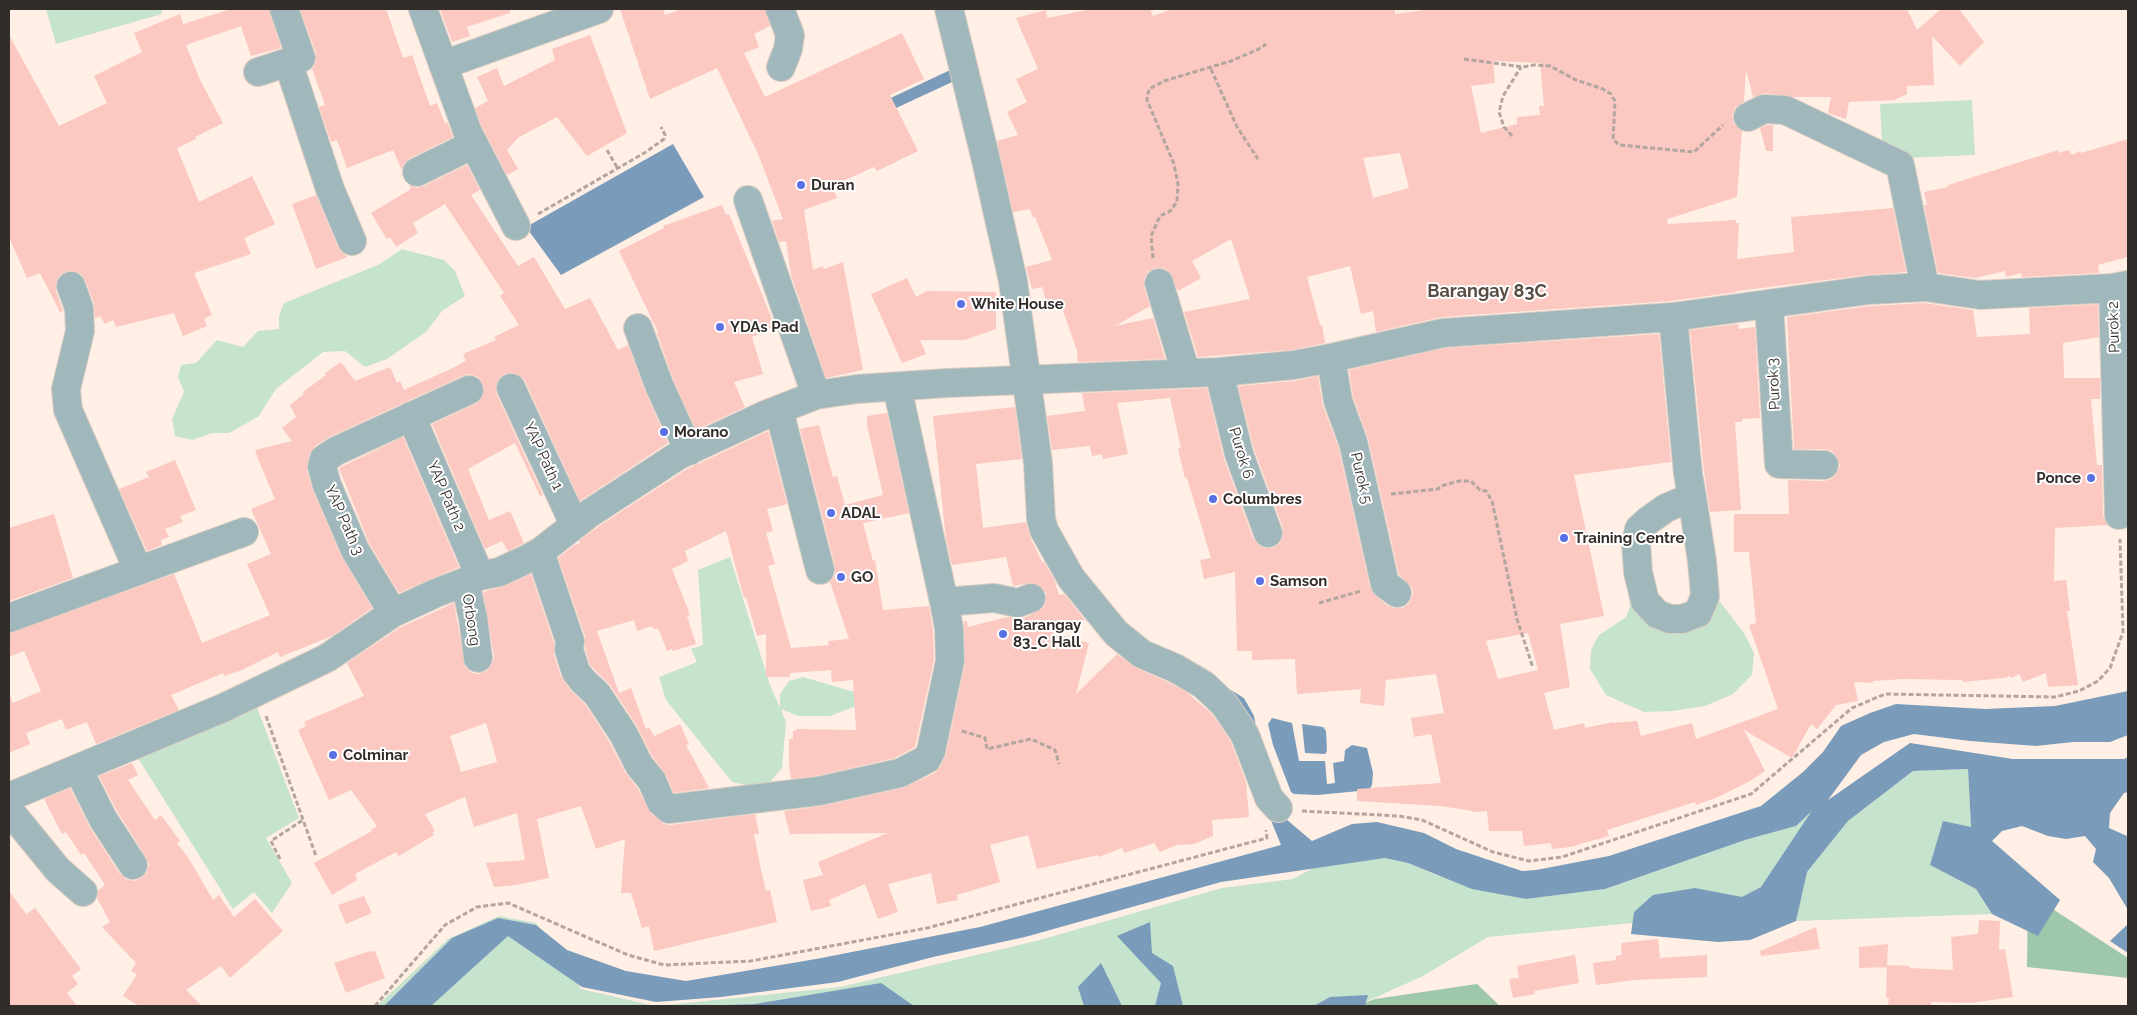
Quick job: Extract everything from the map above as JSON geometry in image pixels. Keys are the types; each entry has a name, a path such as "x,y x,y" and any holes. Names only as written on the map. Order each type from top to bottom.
{"street":[{"path":"258,72 301,58 284,9"},
{"path":"423,9 468,133 515,224"},
{"path":"443,65 600,9"},
{"path":"780,9 790,35 788,49 781,66"},
{"path":"949,9 1011,272 1038,463 1041,519 1044,530 1071,578 1116,633 1142,654 1175,668 1204,685 1224,704 1245,735 1269,798 1278,808"},
{"path":"288,62 330,188 352,241"},
{"path":"1748,117 1764,109 1785,110 1900,165 1925,286"},
{"path":"417,172 474,144"},
{"path":"748,200 816,395"},
{"path":"1159,283 1186,374"},
{"path":"70,286 79,308 80,331 66,389 68,410 138,570"},
{"path":"9,797 223,708 327,658 393,612 472,579 499,572 540,552 574,524 689,451 778,410 816,395 857,389 948,382 1027,381 1186,374 1294,365 1443,332 1674,317 1868,290 1925,286 1980,295 2121,287"},
{"name":"Purok 2","path":"2119,515 2121,287"},
{"name":"Purok 3","path":"1769,304 1779,464 1824,465"},
{"path":"1674,317 1688,474 1692,497"},
{"path":"638,328 659,385 689,451"},
{"name":"Purok 5","path":"1331,358 1338,401 1353,442 1366,498 1391,588"},
{"name":"Purok 6","path":"1219,372 1239,454 1268,533"},
{"path":"540,552 570,641 569,650 576,672 582,681 597,694 624,735 639,765 652,781 661,802 669,809 819,792 900,773 927,759 932,752 950,661 949,628 944,602 897,387"},
{"name":"YAP Path 1","path":"510,388 574,524"},
{"name":"YAP Path 3","path":"393,612 356,550 327,485 322,467 324,459 336,451 469,390"},
{"path":"778,410 820,570"},
{"name":"YAP Path 2","path":"411,416 472,579"},
{"path":"9,618 244,532"},
{"name":"Orbong","path":"472,579 473,618 478,658"},
{"path":"944,602 994,598 1018,603 1031,598"},
{"path":"78,769 103,819 133,865"},
{"path":"9,810 58,870 83,892"}],"path":[{"path":"1159,283 1153,262 1151,236 1160,216 1170,211 1177,202 1178,184 1174,164 1147,100 1148,89 1154,85 1211,69 1261,48 1266,44"},
{"path":"1464,59 1521,67 1534,64 1550,66 1576,80 1603,89 1611,94 1616,101 1613,139 1619,145 1694,152 1723,125 1748,117"},
{"path":"1512,136 1504,127 1499,112 1503,96 1521,67"},
{"path":"1211,69 1237,127 1258,159"},
{"path":"515,224 553,206 646,152 664,139 665,135 661,127"},
{"path":"607,150 618,169"},
{"path":"1366,498 1438,489 1441,486 1459,481 1471,481 1480,490 1486,491 1492,501 1517,619 1533,668"},
{"path":"375,1006 446,925 477,907 508,903 628,955 664,965 751,961 927,928 1267,838 1265,820 1278,808 1399,816 1422,820 1493,852 1529,861 1562,857 1751,794 1852,708 1885,694 2055,697 2078,691 2098,681 2110,668 2123,632 2119,515"},
{"path":"1319,603 1391,588"},
{"path":"257,692 316,856"},
{"path":"937,724 985,738 987,749 1030,739 1055,750 1059,764"},
{"path":"280,859 271,841 304,820"}],"green space":[{"path":"46,9 161,9 162,14 56,44"},
{"path":"1972,100 1975,155 1883,159 1880,104"},
{"path":"402,249 444,260 455,271 465,296 442,311 426,332 387,359 365,367 345,351 323,352 276,389 258,417 229,433 212,433 192,440 175,436 172,419 184,392 178,377 181,365 196,363 217,340 243,347 258,331 279,329 279,316 284,303 380,264"},
{"path":"730,557 770,685 780,708 780,694 789,681 803,677 865,695 864,703 830,716 798,716 781,709 786,722 782,768 764,789 732,782 666,700 659,677 697,662 691,649 703,645 698,570"},
{"path":"1635,593 1699,626 1712,615 1717,598 1744,633 1754,653 1752,675 1733,694 1705,706 1672,711 1644,712 1606,695 1590,669 1591,650 1599,635 1626,617"},
{"path":"255,702 299,818 266,838 292,883 272,913 254,892 233,909 136,755"},
{"path":"1968,769 1971,827 1930,865 1976,889 1992,914 1796,921 1799,907 1488,937 1423,976 1357,1006 658,1006 840,987 1036,941 1222,888 1293,879 1326,861 1385,858 1408,863 1436,875 1526,899 1605,889 1745,840 1796,826 1813,811 1807,872 1848,821 1913,771"},
{"path":"2028,893 2128,958 2128,978 2027,967"},
{"path":"499,916 536,923 581,989 655,1006 377,1006 448,939"},
{"path":"1477,984 1500,1006 1357,1006 1375,999"}],"water":[{"path":"963,64 965,76 765,169 761,159"},
{"path":"673,144 704,197 561,275 526,227"},
{"path":"2128,691 2128,735 2110,742 2073,742 2036,746 1914,734 1884,742 1861,755 1828,800 1910,743 2013,759 2124,759 2128,757 2128,792 2124,793 2110,813 2109,828 2127,836 2128,910 2109,878 2093,862 2096,849 2085,836 2066,839 2048,836 2022,826 2002,831 1992,841 2060,900 2038,936 1992,914 1976,889 1930,865 1943,821 1971,827 1968,769 1913,771 1848,821 1807,872 1796,921 1750,940 1718,942 1631,934 1634,912 1653,895 1695,888 1742,897 1761,887 1811,812 1796,826 1745,840 1605,889 1526,899 1472,889 1408,863 1385,858 1221,882 1025,937 933,957 838,982 721,997 656,1002 582,987 508,936 431,1006 384,1006 452,938 498,918 536,925 567,950 626,971 686,981 816,959 980,927 1281,845 1270,818 1280,814 1312,841 1352,824 1377,822 1424,833 1456,849 1522,871 1536,870 1609,856 1761,806 1803,772 1823,752 1841,726 1896,704 1985,709 2055,706"},
{"path":"1272,718 1292,723 1299,761 1325,761 1327,784 1335,783 1333,763 1344,761 1345,750 1352,745 1367,748 1373,773 1372,785 1369,790 1318,795 1294,794 1291,792 1273,745 1268,724"},
{"path":"1302,724 1323,727 1326,731 1327,751 1325,754 1305,753"},
{"path":"1150,922 1152,953 1173,966 1183,1006 1155,1006 1161,983 1117,936"},
{"path":"2128,924 2128,953 2110,941"},
{"path":"1101,963 1122,1006 1084,1006 1078,987"},
{"path":"881,983 914,1006 694,1006 755,1004"},
{"path":"1368,995 1365,1006 1314,1006 1330,997"}],"building":[{"path":"231,9 269,9 281,48 251,56 241,26 186,45 200,80 223,123 177,148 199,202 252,176 275,224 244,238 251,254 194,273 212,315 204,319 207,326 183,336 174,313 116,327 113,320 105,324 100,316 95,318 94,303 85,280 81,274 73,271 65,272 59,276 56,283 56,291 63,311 60,312 40,273 27,278 9,237 9,35 59,126 107,103 94,76 142,52 134,33 180,14 183,24"},
{"path":"300,9 386,9 403,58 412,55 430,106 437,103 453,137 410,158 404,163 402,170 393,150 347,168 337,140 331,142 319,107 325,105 312,69 316,62 316,53"},
{"path":"440,9 510,9 510,13 467,27 470,36 452,42"},
{"path":"620,9 663,9 665,15 682,9 765,9 770,26 754,34 759,47 744,53 765,97 902,33 924,79 890,95 918,151 877,171 874,167 832,186 837,198 804,210 813,270 823,266 824,269 843,262 863,370 826,378 791,275 786,241 779,242 772,221 783,219 758,154 717,68 650,99"},
{"path":"1092,9 1150,9 1153,16 1173,9 1395,9 1395,14 1432,9 1907,9 1917,30 1941,9 1959,9 1984,42 1960,66 1932,36 1934,85 1907,86 1907,94 1894,100 1849,102 1846,119 1828,113 1831,97 1793,97 1765,93 1753,97 1746,70 1744,102 1735,108 1732,116 1734,124 1742,131 1737,197 1667,219 1668,224 1736,220 1736,223 1739,223 1737,259 1794,252 1791,217 1893,208 1906,272 1737,291 1671,301 1442,317 1376,332 1373,311 1361,314 1350,266 1307,277 1320,325 1322,325 1325,343 1292,350 1198,357 1184,312 1250,299 1231,239 1192,261 1201,278 1178,291 1169,271 1163,268 1155,268 1148,272 1144,279 1144,287 1150,306 1115,326 1153,318 1165,359 1078,362 1077,351 1061,305 1049,310 1042,287 1032,289 1026,267 1052,260 1030,209 1013,212 997,141 1018,135 1007,112 1027,102 1016,79 1038,69 1016,18 1046,10 1047,18","holes":["1493,61 1540,63 1544,106 1539,106 1540,115 1517,117 1517,124 1481,133 1471,86 1495,83","1400,153 1409,188 1373,198 1363,158"]},
{"path":"590,35 627,133 587,156 557,117 519,137 507,150 518,169 507,175 482,127 475,108 488,101 477,77 497,68 504,86 555,60 552,49"},
{"path":"1773,125 1773,151 1766,151 1760,128"},
{"path":"2128,139 2128,257 2098,265 2099,273 2022,277 2021,273 2006,277 2005,271 1975,278 1938,273 1924,205 1927,205 1924,192 1948,187 1948,185 2058,150 2059,153 2068,150 2072,155 2080,151 2081,153"},
{"path":"467,165 480,190 471,195 518,266 534,257 565,309 590,298 618,350 628,345 645,391 668,443 580,501 525,381 513,373 504,374 496,386 497,395 543,495 540,496 515,443 468,469 489,520 510,511 524,543 508,551 502,541 485,549 432,424 476,404 481,399 484,392 483,384 478,377 470,374 462,376 329,437 315,446 309,455 307,471 313,491 341,556 372,608 332,636 280,657 278,652 242,670 224,676 223,673 171,695 179,710 96,744 87,722 66,730 62,719 26,733 30,744 9,753 9,693 13,703 41,691 24,651 9,657 9,633 174,574 202,643 270,615 247,564 271,554 251,509 275,499 255,450 292,441 282,428 296,417 290,405 304,394 303,392 326,375 325,373 341,362 355,381 390,367 397,383 400,381 404,390 466,361 463,354 496,340 494,337 519,325 500,296 504,293 445,204 413,223 418,233 396,247 390,237 387,239 371,213 411,189 409,185 416,188 424,186"},
{"path":"316,195 338,247 347,257 316,269 292,204"},
{"path":"722,205 726,215 729,214 775,326 752,337 763,374 734,382 745,407 696,430 673,379 658,332 619,251 664,228 663,226"},
{"path":"907,278 916,297 927,291 996,292 996,329 964,340 920,340 926,354 902,363 871,294"},
{"path":"1924,303 1973,310 1977,337 2030,334 2029,308 2098,304 2099,337 2063,343 2064,378 2100,378 2100,399 2091,399 2097,465 2102,465 2103,515 2108,525 2055,528 2054,581 2066,580 2070,611 2067,611 2078,685 2048,687 2046,673 2023,682 2019,674 2011,678 2009,676 1963,682 1962,680 1904,679 1873,681 1873,683 1854,682 1858,701 1836,705 1817,729 1811,724 1792,758 1744,730 1765,771 1718,797 1696,805 1695,802 1607,830 1609,836 1570,847 1552,849 1551,843 1524,846 1522,831 1489,831 1487,811 1472,812 1441,806 1357,801 1357,789 1441,783 1431,734 1414,737 1411,718 1444,713 1436,674 1386,680 1384,706 1360,703 1361,689 1297,694 1295,659 1252,660 1252,651 1237,651 1235,572 1204,579 1200,560 1211,558 1187,478 1185,478 1178,449 1181,448 1170,398 1117,403 1128,454 1103,459 1102,454 1092,456 1090,446 1052,450 1047,416 1085,411 1082,393 1207,388 1224,459 1253,538 1258,545 1265,548 1273,548 1280,543 1283,536 1283,528 1254,449 1238,386 1295,381 1318,376 1323,406 1338,446 1370,587 1376,596 1388,606 1403,608 1410,602 1413,594 1412,587 1399,575 1368,438 1353,397 1349,370 1445,348 1659,334 1671,462 1574,475 1604,616 1560,624 1570,687 1544,693 1554,730 1584,723 1585,728 1613,722 1637,721 1641,736 1692,723 1696,739 1778,709 1749,625 1756,623 1749,552 1734,552 1734,514 1789,514 1788,480 1824,481 1831,479 1837,473 1840,466 1837,457 1832,451 1824,449 1794,449 1787,317 1870,306","holes":["1528,633 1538,670 1498,679 1486,641"]},
{"path":"1738,324 1739,329 1755,327 1760,418 1742,419 1742,422 1735,422 1741,510 1710,512 1704,472 1690,330"},
{"path":"1015,407 1022,459 976,464 983,528 1026,522 1030,537 1042,562 1044,562 1054,579 1059,595 1064,594 1085,620 1052,633 1089,643 1076,694 1117,654 1136,668 1186,692 1212,714 1231,742 1246,782 1249,817 1212,820 1213,836 1194,844 1177,845 1160,852 1154,843 1124,853 1122,848 1099,857 1098,855 1037,869 1028,835 990,845 1000,882 957,895 958,900 937,904 931,873 888,884 898,912 878,919 865,884 829,900 831,906 811,911 803,880 823,875 818,862 888,833 790,834 784,811 822,806 903,788 935,773 941,766 946,754 965,664 964,621 967,621 968,627 1007,617 1024,618 1043,608 1046,601 1046,593 1040,586 1033,583 1013,586 1006,557 952,565 946,539 933,416"},
{"path":"887,413 909,513 863,523 873,561 875,560 883,610 929,606 933,630 934,660 915,747 895,758 816,776 791,779 789,739 793,739 793,731 796,731 796,729 856,730 853,680 832,682 831,670 790,673 790,677 766,677 766,634 757,636 746,597 744,598 726,531 685,551 688,561 672,569 690,615 687,616 696,644 667,651 658,628 654,629 652,626 637,631 634,620 597,631 619,693 631,688 646,729 649,727 654,736 680,724 689,744 686,745 709,788 674,793 666,775 652,756 637,726 610,685 590,665 585,648 585,636 558,558 580,543 579,541 599,526 687,469 768,431 787,504 767,509 773,531 766,533 775,564 768,566 791,648 829,645 828,641 849,639 830,582 835,575 835,566 800,429 819,425 833,477 837,476 845,505 883,495 867,425 867,416"},
{"path":"403,437 459,567 399,593 369,543 339,468"},
{"path":"175,460 196,510 180,516 183,522 165,529 169,537 161,540 162,545 147,551 119,489 149,477 146,472"},
{"path":"54,514 73,578 9,601 9,528"},
{"path":"531,574 554,643 554,655 561,677 571,691 585,704 610,743 625,772 638,789 651,814 664,824 670,825 755,814 759,834 754,834 761,870 766,891 770,890 777,922 654,951 649,926 642,928 631,893 621,893 625,839 596,849 581,806 537,819 549,878 516,885 494,887 486,863 525,860 517,813 474,827 465,797 425,814 435,831 432,832 434,835 399,856 396,852 355,874 357,880 332,895 314,863 372,831 377,826 351,790 329,800 298,730 306,726 304,722 364,696 347,663 401,627 454,603 465,667 472,673 479,674 487,671 492,664 494,656 483,592 505,586","holes":["486,723 497,762 461,772 450,736"]},
{"path":"132,763 138,775 128,780 155,820 161,815 180,841 177,843 189,859 213,900 219,895 234,917 255,899 283,931 230,978 221,966 186,990 202,1006 139,1006 123,996 137,974 131,971 136,963 102,927 110,922 97,898 98,891 105,885 84,853 81,855 66,832 62,834 44,799 70,788 90,828 120,874 126,879 134,881 141,878 147,872 149,864 117,811 99,776"},
{"path":"9,891 26,914 35,908 81,969 72,976 78,984 67,993 77,1006 9,1006"},
{"path":"364,896 372,913 346,924 338,905"},
{"path":"1979,920 2000,921 1999,950 2005,949 2013,997 1971,1003 1931,1002 1931,1006 1888,1006 1889,998 1886,998 1887,965 1953,970 1951,937 1978,934"},
{"path":"1816,927 1820,949 1761,956 1760,951"},
{"path":"1658,939 1660,958 1707,955 1707,977 1635,980 1596,985 1593,963 1616,960 1616,956 1622,955 1621,943"},
{"path":"1888,944 1887,967 1859,968 1859,947"},
{"path":"375,951 385,978 346,993 334,963"},
{"path":"1575,955 1579,983 1534,991 1535,994 1513,998 1509,979 1519,978 1517,966"}],"waterway":[{"path":"1228,693 1241,701 1250,717 1252,726"}],"place":[{"name":"Duran","path":"801,185"},
{"name":"White House","path":"961,304"},
{"name":"YDAs Pad","path":"720,327"},
{"name":"Morano","path":"664,432"},
{"name":"Ponce","path":"2091,478"},
{"name":"Columbres","path":"1213,499"},
{"name":"ADAL","path":"831,513"},
{"name":"Training Centre","path":"1564,538"},
{"name":"GO","path":"841,577"},
{"name":"Samson","path":"1260,581"},
{"name":"Barangay 83_C Hall","path":"1003,634"},
{"name":"Colminar","path":"333,755"}],"district":[{"name":"Barangay 83C","path":"1487,292"}]}
